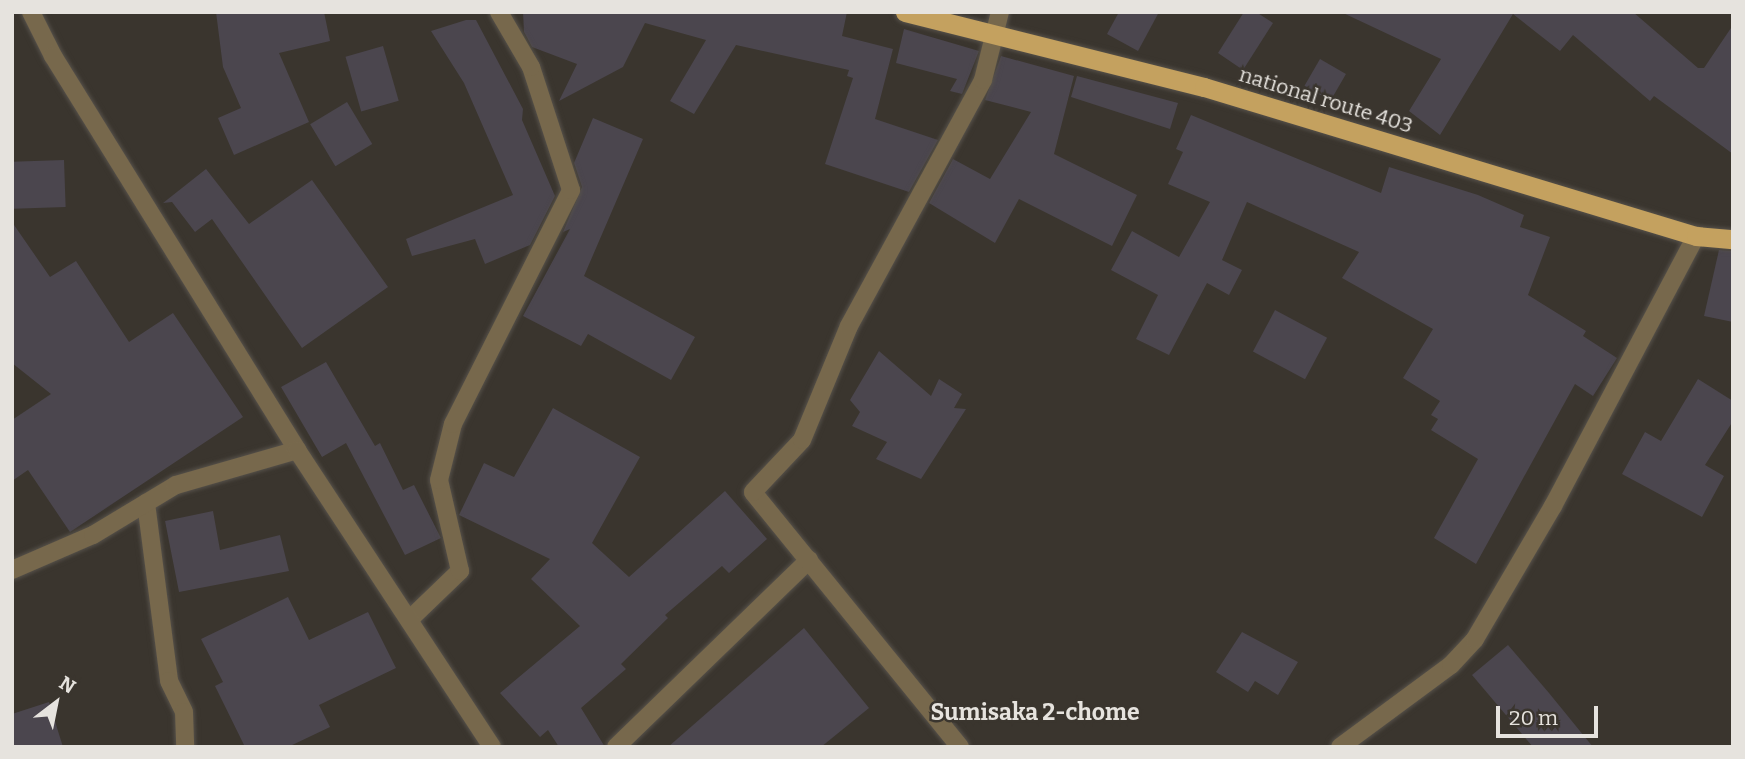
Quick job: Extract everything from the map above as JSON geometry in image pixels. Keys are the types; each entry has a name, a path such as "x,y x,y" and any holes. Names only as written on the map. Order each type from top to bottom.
{"highway":[{"name":"national route 403","path":"905,12 1204,87 1696,236 1733,239"}],"street":[{"path":"31,12 53,55 297,450 492,747"},
{"path":"409,620 460,571 439,480 453,424 571,190 531,67 499,12"},
{"path":"960,747 753,492 802,440 849,326 983,80 1000,12"},
{"path":"1340,747 1451,665 1475,639 1553,506 1696,236"},
{"path":"12,570 93,535 176,485 297,450"},
{"path":"146,503 169,681 184,712 185,747"},
{"path":"616,747 809,560"}],"building":[{"path":"216,12 324,12 330,41 279,53 309,122 234,155 218,118 241,108 223,67"},
{"path":"523,12 847,12 842,36 893,49 875,119 938,140 909,192 825,164 853,78 847,76 849,70 736,45 694,114 670,101 706,40 645,23 623,67 559,101 577,64 532,47 524,32"},
{"path":"1119,12 1159,12 1138,51 1107,34"},
{"path":"1244,12 1256,12 1273,23 1243,70 1218,53"},
{"path":"1341,12 1633,12 1698,68 1704,68 1733,25 1733,154 1654,96 1650,101 1573,35 1560,51 1513,14 1440,135 1409,111 1441,59"},
{"path":"466,20 476,20 523,109 522,120 555,196 530,245 485,264 475,239 412,256 406,239 513,195 464,83 431,31"},
{"path":"904,29 979,51 962,94 950,91 957,79 896,63"},
{"path":"383,46 399,101 361,112 346,57"},
{"path":"1001,56 1074,76 1054,154 1137,195 1112,246 1019,199 995,243 929,203 953,159 990,179 1031,112 985,100"},
{"path":"1320,59 1346,74 1330,101 1304,86"},
{"path":"1077,76 1178,103 1170,129 1071,97"},
{"path":"347,102 372,144 335,166 310,124"},
{"path":"1191,115 1381,193 1389,167 1478,195 1524,215 1520,227 1550,237 1528,295 1586,331 1583,336 1617,358 1593,396 1575,384 1476,564 1434,538 1478,459 1431,430 1438,419 1431,415 1440,401 1403,378 1433,329 1342,278 1359,252 1247,202 1222,260 1242,270 1229,295 1207,283 1169,355 1136,339 1158,295 1111,270 1132,231 1179,257 1210,202 1168,184 1183,152 1176,149"},
{"path":"593,118 643,139 584,276 695,337 671,380 588,334 581,346 523,316 570,229 563,232 582,187 574,163"},
{"path":"64,160 66,207 14,209 12,162"},
{"path":"206,169 249,224 312,180 388,287 302,348 212,219 195,232 172,202 163,203"},
{"path":"12,222 50,277 76,261 129,342 173,313 243,417 70,532 28,470 12,481 12,420 51,394 12,363"},
{"path":"1719,250 1733,251 1733,322 1704,316"},
{"path":"1275,310 1327,338 1305,379 1253,351"},
{"path":"879,351 931,396 939,379 962,394 954,408 966,409 921,479 876,459 887,442 852,426 860,412 850,400"},
{"path":"326,362 375,446 380,443 403,490 414,485 441,538 405,555 346,443 322,457 281,387"},
{"path":"1698,379 1733,401 1733,421 1705,465 1724,476 1702,517 1622,474 1645,432 1661,441"},
{"path":"553,408 640,457 592,543 629,577 725,491 767,539 729,573 722,566 665,615 668,618 621,664 626,669 581,708 605,747 559,747 548,730 540,737 500,693 580,626 531,579 550,559 459,515 484,463 514,477"},
{"path":"213,511 220,550 280,535 289,571 179,592 165,521"},
{"path":"288,597 309,640 368,612 396,668 319,705 330,727 288,747 245,747 215,686 223,682 201,639"},
{"path":"804,628 869,708 821,747 668,747"},
{"path":"1242,632 1298,662 1278,695 1255,681 1248,692 1216,672"},
{"path":"1508,645 1593,747 1533,747 1472,675"},
{"path":"49,702 63,747 12,747 12,714"}],"district":[{"name":"Sumisaka 2-chome","path":"1035,712"}]}
